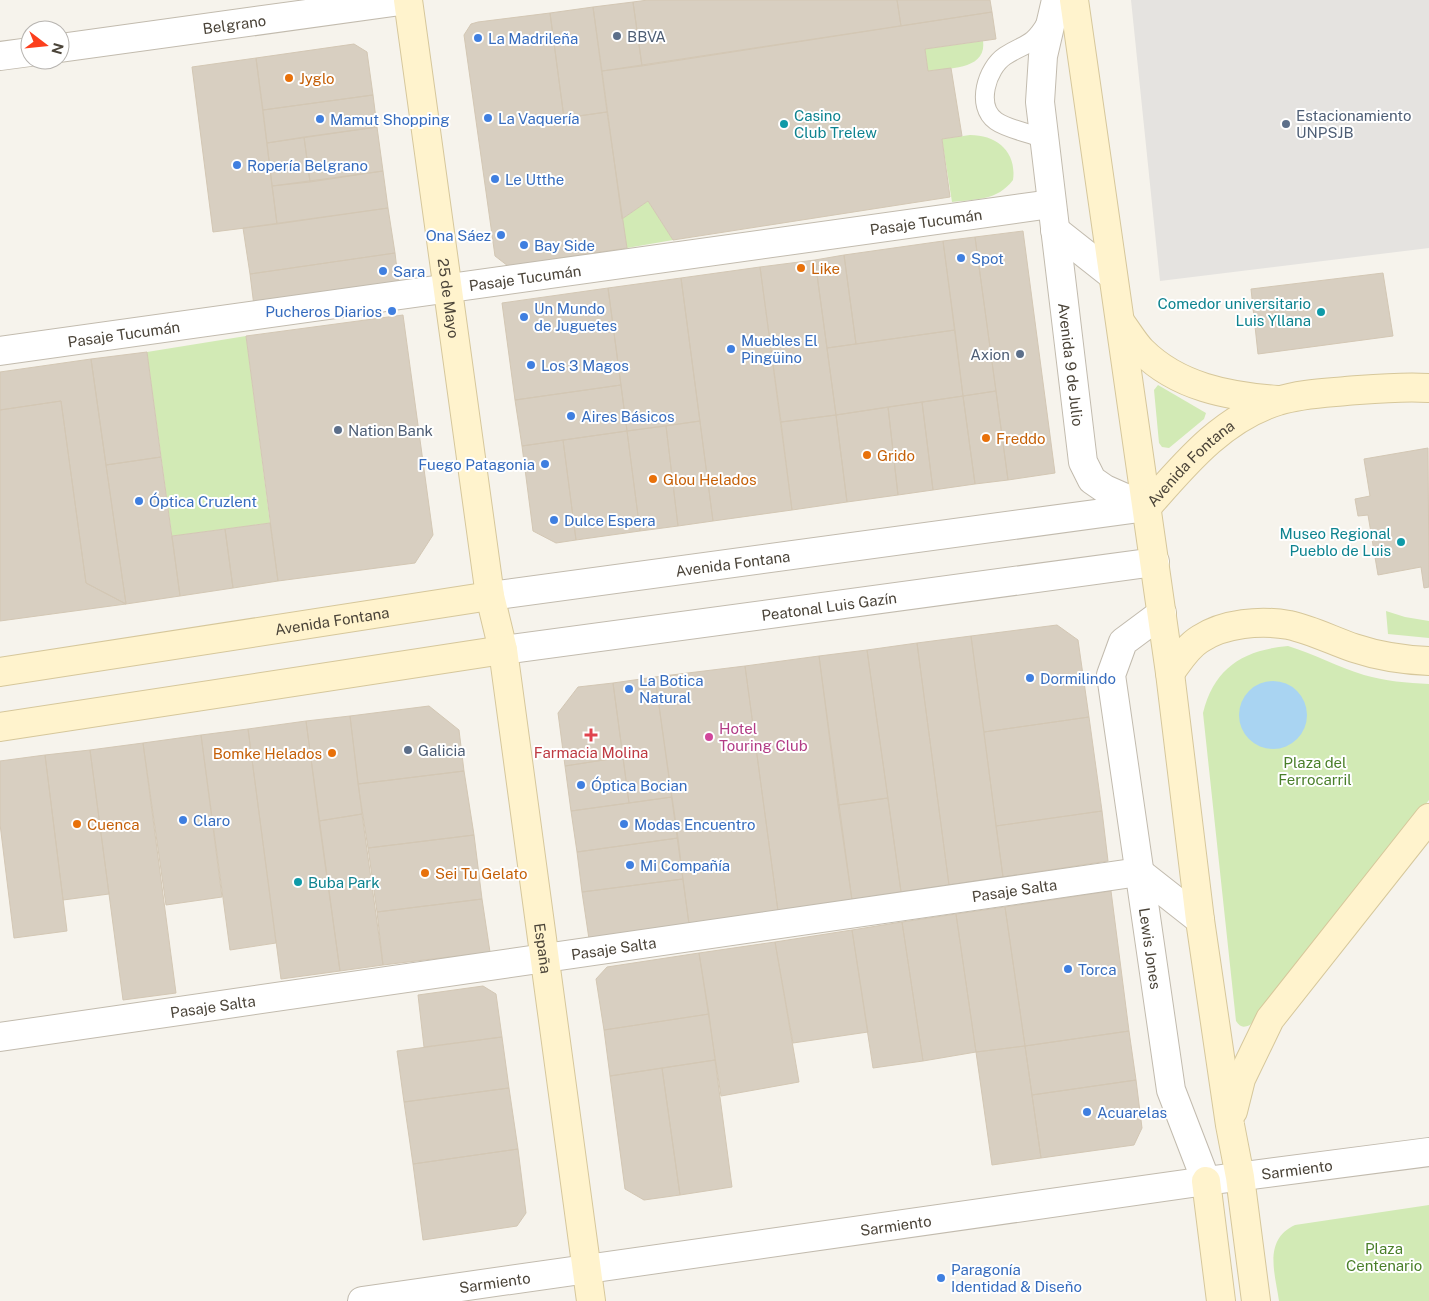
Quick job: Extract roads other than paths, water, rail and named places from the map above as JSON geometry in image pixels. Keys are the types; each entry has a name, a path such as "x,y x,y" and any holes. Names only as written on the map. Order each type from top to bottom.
{"street":[{"name":"Belgrano","path":"70,47 408,0"},
{"name":"25 de Mayo","path":"408,0 490,596"},
{"name":"Avenida 9 de Julio","path":"1061,4 1040,79 1044,139 1083,462 1092,480 1105,489 1147,507"},
{"path":"1061,4 1120,322 1162,613 1200,920 1230,1125 1240,1176 1256,1301"},
{"path":"0,56 20,53"},
{"name":"Pasaje Tucumán","path":"0,351 448,288 1053,217"},
{"path":"1053,217 1112,275"},
{"path":"1120,322 1141,350 1159,365 1180,378 1230,394 1278,401"},
{"name":"Avenida Fontana","path":"0,672 490,596 1147,507 1186,462 1214,436 1246,414 1278,401 1376,388 1429,388"},
{"name":"Peatonal Luis Gazín","path":"503,650 1155,562"},
{"name":"España","path":"490,596 503,650 591,1301"},
{"name":"Lewis Jones","path":"1162,613 1123,642 1111,675 1171,1090 1206,1181 1221,1301"},
{"path":"1170,673 1184,653 1200,638 1227,628 1257,623 1290,626 1355,648 1401,660 1429,661"},
{"path":"0,727 503,650"},
{"path":"1230,1125 1241,1079 1270,1019 1429,818"},
{"path":"1138,872 1200,920"},
{"name":"Pasaje Salta","path":"0,1037 1138,872"},
{"name":"Sarmiento","path":"362,1301 1240,1176 1429,1152"}],"lane":[{"path":"1044,139 995,120 986,104 986,89 994,67 1004,57 1027,46 1061,4"}],"water":[{"path":"1266,681 1280,681 1292,686 1302,696 1307,708 1307,722 1302,734 1292,744 1280,749 1266,749 1254,744 1244,734 1239,722 1239,708 1244,696 1254,686"}],"place":[{"name":"BBVA","path":"617,36"},
{"name":"La Madrileña","path":"478,38"},
{"name":"Jyglo","path":"289,78"},
{"name":"La Vaquería","path":"488,118"},
{"name":"Mamut Shopping","path":"320,119"},
{"name":"Casino Club Trelew","path":"784,124"},
{"name":"Estacionamiento UNPSJB","path":"1286,124"},
{"name":"Ropería Belgrano","path":"237,165"},
{"name":"Le Utthe","path":"495,179"},
{"name":"Ona Sáez","path":"501,235"},
{"name":"Bay Side","path":"524,245"},
{"name":"Spot","path":"961,258"},
{"name":"Like","path":"801,268"},
{"name":"Sara","path":"383,271"},
{"name":"Pucheros Diarios","path":"392,311"},
{"name":"Comedor universitario Luis Yllana","path":"1321,312"},
{"name":"Un Mundo de Juguetes","path":"524,317"},
{"name":"Muebles El Pingüino","path":"731,349"},
{"name":"Axion","path":"1020,354"},
{"name":"Los 3 Magos","path":"531,365"},
{"name":"Aires Básicos","path":"571,416"},
{"name":"Nation Bank","path":"338,430"},
{"name":"Freddo","path":"986,438"},
{"name":"Grido","path":"867,455"},
{"name":"Fuego Patagonia","path":"545,464"},
{"name":"Glou Helados","path":"653,479"},
{"name":"Óptica Cruzlent","path":"139,501"},
{"name":"Dulce Espera","path":"554,520"},
{"name":"Museo Regional Pueblo de Luis","path":"1401,542"},
{"name":"Dormilindo","path":"1030,678"},
{"name":"La Botica Natural","path":"629,689"},
{"name":"Farmacia Molina","path":"591,735"},
{"name":"Hotel Touring Club","path":"709,737"},
{"name":"Galicia","path":"408,750"},
{"name":"Bomke Helados","path":"332,753"},
{"name":"Óptica Bocian","path":"581,785"},
{"name":"Claro","path":"183,820"},
{"name":"Cuenca","path":"77,824"},
{"name":"Modas Encuentro","path":"624,824"},
{"name":"Mi Compañía","path":"630,865"},
{"name":"Sei Tu Gelato","path":"425,873"},
{"name":"Buba Park","path":"298,882"},
{"name":"Torca","path":"1068,969"},
{"name":"Acuarelas","path":"1087,1112"},
{"name":"Paragonía Identidad & Diseño","path":"941,1278"}],"park label":[{"name":"Plaza del Ferrocarril","path":"1315,770"},
{"name":"Plaza Centenario","path":"1384,1256"}]}
